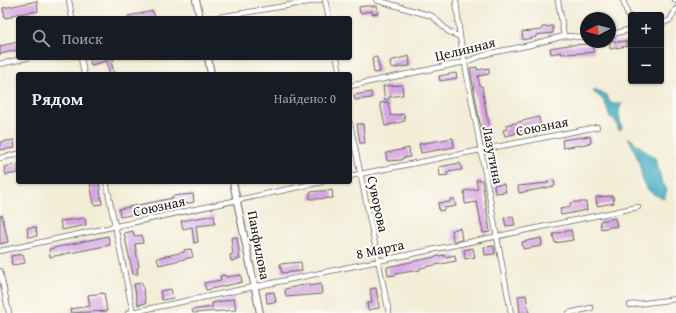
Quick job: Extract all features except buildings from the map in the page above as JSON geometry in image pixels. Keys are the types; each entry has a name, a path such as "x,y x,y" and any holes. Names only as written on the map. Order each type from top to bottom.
{"street":[{"path":"69,0 72,16"},
{"path":"196,0 200,16"},
{"path":"225,16 320,0"},
{"path":"325,0 329,16"},
{"path":"376,0 432,16 449,32 460,37"},
{"name":"Лазутина","path":"456,0 460,37 512,313"},
{"path":"558,0 564,36"},
{"path":"623,0 628,16"},
{"path":"664,23 670,20 676,8"},
{"path":"616,33 628,30"},
{"name":"Целинная","path":"352,86 465,62 490,53 526,46 564,36 580,37"},
{"path":"0,64 18,60"},
{"path":"81,60 84,72"},
{"path":"208,60 211,72"},
{"path":"337,60 340,72"},
{"name":"Союзная","path":"352,176 597,127"},
{"name":"Суворова","path":"352,133 389,313"},
{"path":"0,158 16,154"},
{"path":"106,184 116,226 132,313"},
{"name":"Панфилова","path":"234,184 260,313"},
{"name":"Союзная","path":"0,251 313,184"},
{"name":"8 Марта","path":"132,313 638,207"},
{"path":"0,271 9,313"},
{"path":"630,305 676,299"},
{"path":"569,313 591,308"}],"water":[{"path":"594,90 607,95 609,101 613,104 622,104 619,113 622,128 619,130 615,120 609,116 604,102 593,92"},
{"path":"628,137 656,159 661,180 667,190 664,199 652,193 646,187 642,179 638,160"}]}
